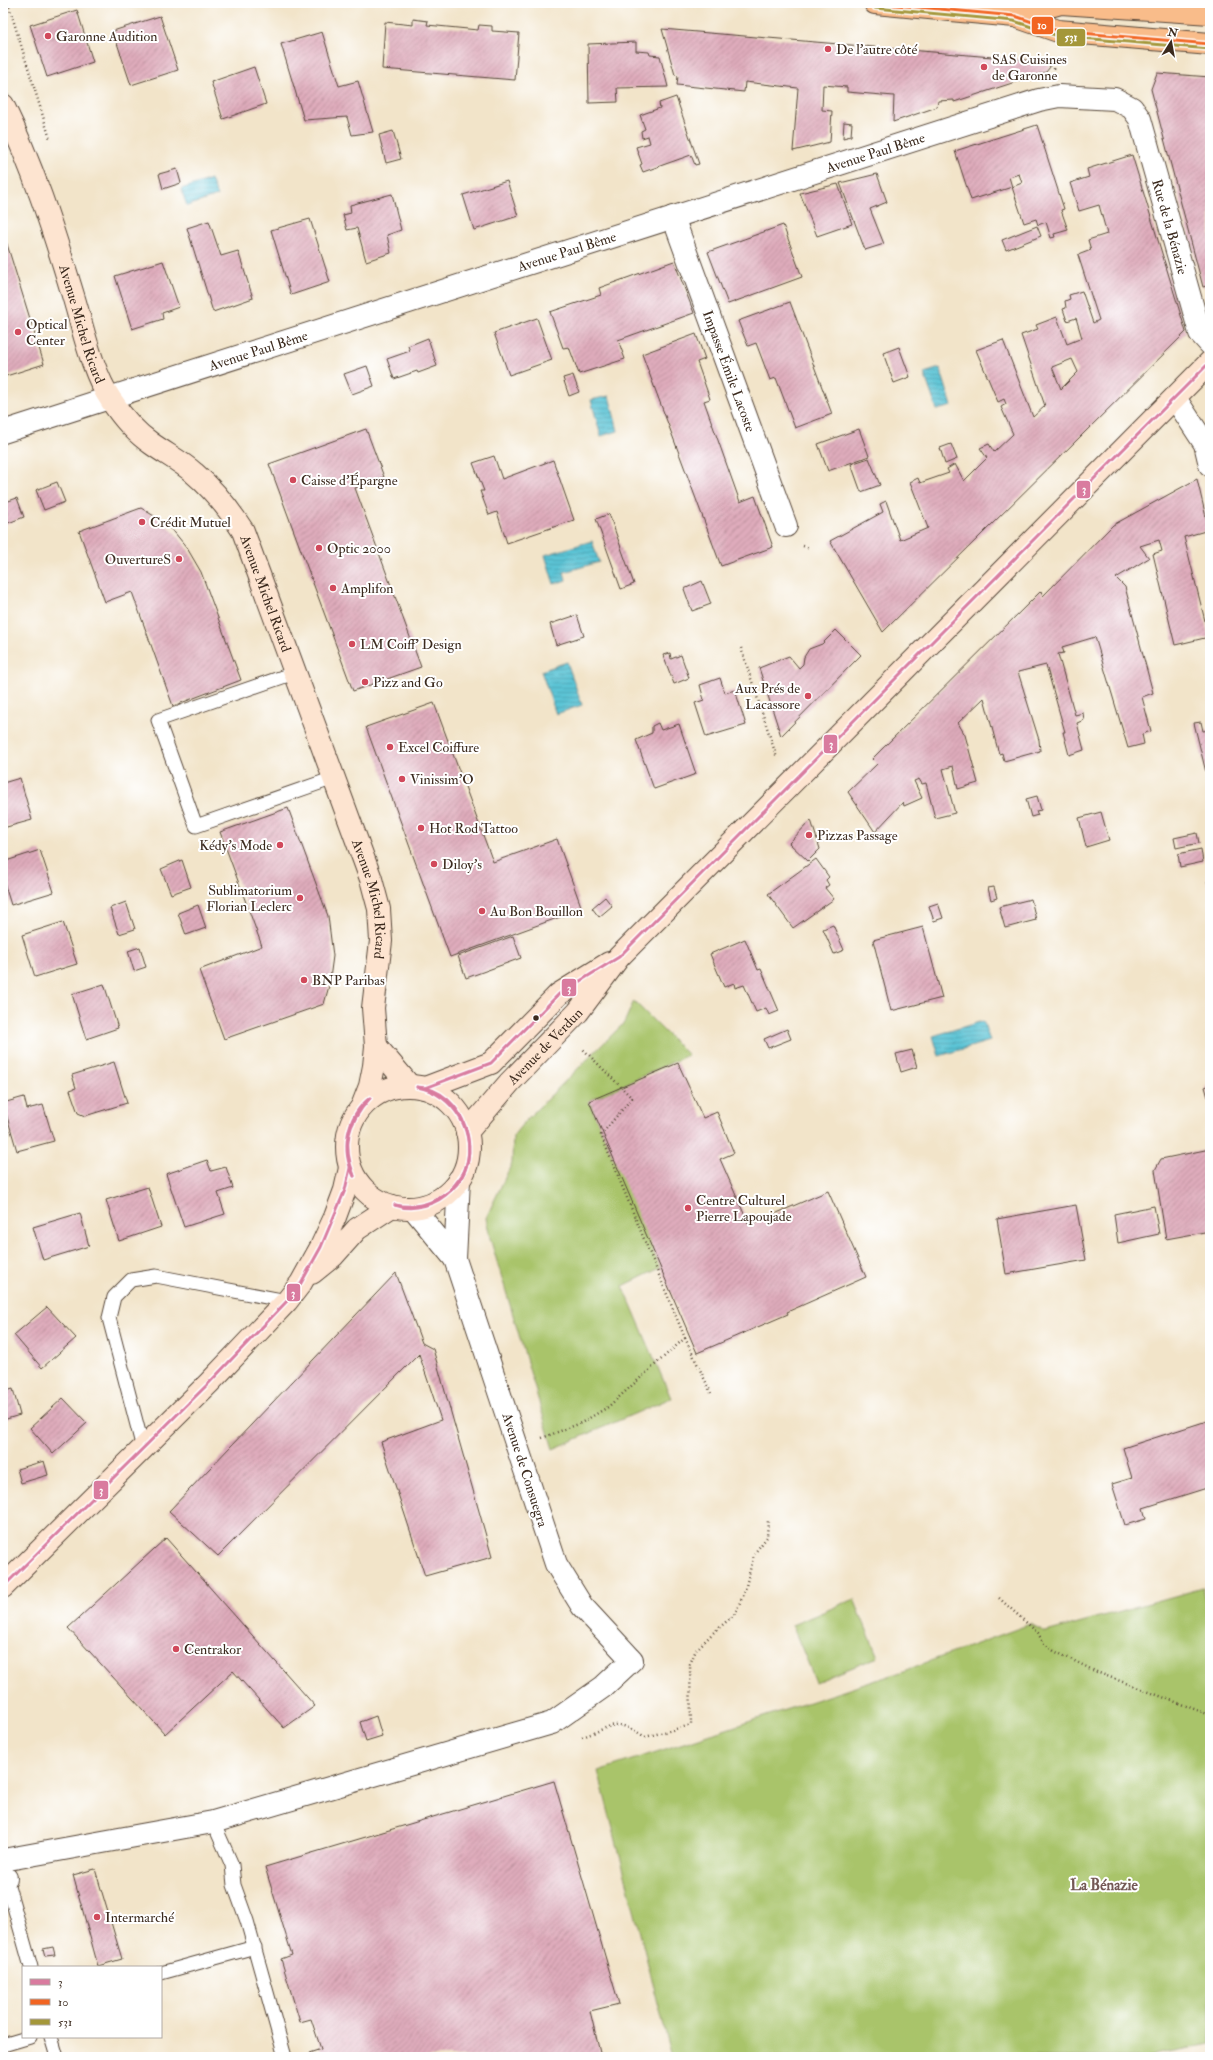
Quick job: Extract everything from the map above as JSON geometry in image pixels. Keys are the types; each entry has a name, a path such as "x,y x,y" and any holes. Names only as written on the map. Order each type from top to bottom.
{"main road":[{"path":"876,3 1015,16 1058,31 1210,44"},
{"path":"1015,16 1061,3 1210,13"},
{"name":"Avenue Michel Ricard","path":"3,105 15,129 41,197 95,366 110,399 132,427 150,443 193,472 214,490 229,508 243,531 371,880 379,909 381,941 373,1008 376,1046 370,1086 363,1104"},
{"name":"Avenue de Verdun","path":"468,1132 510,1082 578,1012 619,957 1210,362"},
{"name":"Avenue de Verdun","path":"417,1086 491,1064 559,994 619,957"},
{"path":"376,1046 417,1086 444,1098 459,1113 468,1132 468,1154 466,1165 459,1180 450,1191 440,1199 427,1205 413,1208 392,1206 378,1200 366,1192 357,1180 350,1168 346,1151 347,1134 353,1118 363,1104 376,1094 392,1087 417,1086"},
{"path":"3,1587 209,1383 287,1301 301,1283 321,1247 335,1217 345,1190 350,1168"},
{"path":"301,1283 333,1256 357,1229 392,1206"}],"street":[{"name":"Avenue Paul Bême","path":"3,432 110,399 1039,100 1059,96 1115,99 1132,108"},
{"name":"Rue de la Bénazie","path":"1132,108 1140,119 1146,137 1200,333 1210,344"},
{"name":"Impasse Émile Lacoste","path":"673,217 786,526"},
{"path":"1175,398 1205,444 1210,465"},
{"name":"Avenue de Consuegra","path":"455,1259 459,1180"},
{"name":"Avenue de Consuegra","path":"213,1822 552,1723 603,1687 632,1660 582,1606 556,1564 455,1259 413,1208"},
{"path":"4,1872 213,1822"}],"lane":[{"path":"294,673 158,720 196,826 334,778"},
{"path":"143,1448 109,1318 114,1297 131,1280 156,1276 287,1301"},
{"path":"213,1822 232,1865 234,1885 255,1947 285,2057"},
{"path":"4,1872 31,1966"},
{"path":"162,1973 255,1947"},
{"path":"3,2045 27,2038"},
{"path":"51,2038 57,2057"}],"path":[{"path":"8,3 50,139"},
{"path":"741,648 778,760"},
{"path":"582,1048 632,1098 601,1135 685,1338 711,1393"},
{"path":"536,1440 581,1423 608,1407 685,1338"},
{"path":"578,1738 612,1724 629,1726 645,1737 691,1725 690,1664 696,1650 734,1615 744,1594 754,1554 767,1537 768,1520"},
{"path":"999,1598 1038,1633 1044,1644 1054,1651 1099,1673 1210,1715"}],"green space":[{"path":"634,1001 688,1055 589,1101 662,1267 623,1286 671,1398 553,1449 490,1238 486,1218 512,1163 513,1136 524,1122 624,1023"},
{"path":"1203,1588 1210,1622 1210,2044 1143,2057 672,2057 598,1771 895,1674 1030,1624 1046,1632"},
{"path":"854,1599 878,1657 816,1682 792,1625"}],"water":[{"path":"211,179 217,196 187,206 181,189"},
{"path":"940,368 952,406 937,410 924,373"},
{"path":"609,396 618,431 601,436 591,400"},
{"path":"592,541 599,562 564,572 566,580 554,584 545,555"},
{"path":"567,662 582,705 556,714 541,671"},
{"path":"983,1021 990,1041 939,1056 933,1036"}],"building":[{"path":"77,10 93,62 47,77 30,25"},
{"path":"160,16 178,70 131,85 113,31"},
{"path":"413,19 428,21 427,25 478,30 479,25 492,26 492,31 519,33 515,80 382,69 385,22 413,25"},
{"path":"662,29 1048,62 1050,67 1046,72 954,102 954,100 938,101 937,107 893,122 894,96 847,92 847,87 823,85 822,110 832,111 830,142 793,151 798,88 745,82 744,92 677,85 678,76 675,75"},
{"path":"322,32 339,86 358,81 373,132 352,135 347,117 304,120 281,44"},
{"path":"636,42 636,51 649,52 650,55 660,56 668,87 617,88 618,102 589,103 588,44"},
{"path":"254,67 266,104 223,119 211,82"},
{"path":"1157,73 1210,77 1210,285 1203,287 1151,89"},
{"path":"676,97 699,164 695,165 691,155 643,172 636,147 650,143 648,136 642,138 641,131 645,129 640,115 660,108 659,103"},
{"path":"844,122 852,123 851,136 843,138"},
{"path":"1037,125 1064,209 1061,210 1068,230 1054,234 1055,237 1051,238 1046,222 1038,225 1036,219 1024,223 1012,187 971,200 955,151","holes":["1019,174 1022,183 1012,187 1009,177"]},
{"path":"393,131 401,159 386,163 379,135"},
{"path":"1132,155 1186,332 883,632 830,541 883,512 880,504 886,501 900,540 928,528 910,482 918,478 920,483 949,473 947,469 955,464 964,481 987,458 980,448 989,444 994,452 1013,434 1001,407 1006,404 1004,399 998,402 976,350 1003,340 1033,417 1045,406 1021,335 1038,329 1036,325 1057,317 1067,344 1082,338 1076,318 1067,321 1063,309 1066,308 1065,301 1070,299 1069,295 1082,291 1093,323 1099,320 1078,255 1091,250 1088,240 1107,234 1099,205 1079,211 1070,183 1089,177 1087,169","holes":["1072,359 1078,372 1061,389 1052,367"]},
{"path":"177,169 181,183 163,189 159,174"},
{"path":"877,174 887,202 870,209 884,244 865,250 840,183"},
{"path":"507,181 518,216 474,230 463,195"},
{"path":"838,184 852,224 817,236 800,193"},
{"path":"392,194 401,230 387,235 391,253 366,261 357,228 347,230 343,215 351,213 350,205"},
{"path":"310,219 330,282 291,295 271,230"},
{"path":"209,221 221,256 238,251 253,298 213,312 187,228"},
{"path":"783,225 802,277 728,304 708,252"},
{"path":"1037,226 1041,236 1006,250 1002,240"},
{"name":"Optical Center","path":"6,241 44,364 3,377 3,242"},
{"path":"163,261 179,307 162,313 163,319 132,329 115,276"},
{"path":"674,261 694,313 618,340 625,359 579,374 569,347 563,348 550,312 601,295 599,288"},
{"path":"790,302 832,414 795,428 776,378 770,380 756,343 748,346 738,321"},
{"path":"537,318 552,360 509,375 494,333"},
{"path":"696,334 705,359 697,362 710,399 704,401 740,502 755,496 773,547 721,566 642,354"},
{"path":"428,338 437,366 418,373 417,371 394,379 387,359 410,351 408,346"},
{"path":"899,347 910,377 894,383 883,353"},
{"path":"367,366 374,386 352,394 344,374"},
{"path":"573,375 579,392 569,396 563,378"},
{"path":"366,429 384,477 355,488 421,667 353,691 269,464"},
{"path":"859,429 869,456 828,471 818,444"},
{"path":"951,444 957,459 945,464 940,448"},
{"path":"494,456 502,479 553,460 574,520 507,543 497,512 489,515 480,491 484,491 473,463"},
{"path":"869,458 880,485 861,492 851,464"},
{"path":"1197,479 1209,530 1184,537 1209,637 1175,645 1153,554 1162,551 1159,540 1140,546 1149,558 1116,578 1125,587 1153,693 1142,697 1151,731 1142,734 1144,744 1128,748 1095,637 1062,647 1064,653 1058,654 1075,715 1083,713 1084,720 1077,723 1084,750 1069,755 1063,732 1065,732 1046,665 1018,672 1039,740 1040,751 1004,761 1002,753 999,754 984,698 958,723 965,735 978,783 958,789 953,766 943,769 955,813 935,818 926,783 922,784 919,779 914,781 922,798 904,806 903,802 875,832 848,792 877,764 872,759 1041,591 1043,596 1113,525"},
{"path":"57,482 65,502 44,510 36,490"},
{"path":"17,498 24,517 3,525 3,503"},
{"path":"141,508 159,519 175,533 187,548 201,572 241,680 173,706 132,592 105,602 79,531"},
{"path":"609,514 634,584 621,589 596,519"},
{"path":"702,581 711,604 692,611 684,589"},
{"path":"577,615 584,636 556,645 550,624"},
{"path":"836,630 861,655 781,736 759,668 789,656 799,668 803,664 804,657 809,649 822,644"},
{"path":"670,653 671,659 681,655 689,678 674,684 663,655"},
{"path":"720,678 725,693 735,690 746,725 706,737 695,703 704,700 700,685"},
{"path":"434,703 493,862 557,839 582,909 450,957 366,727"},
{"path":"1201,722 1203,731 1210,730 1210,789 1194,723"},
{"path":"658,723 661,730 679,724 696,774 654,789 636,740 652,733 652,726"},
{"path":"20,778 32,820 3,828 3,783"},
{"path":"1037,796 1041,810 1036,811 1038,815 1031,817 1026,799"},
{"path":"288,808 328,916 333,956 329,986 324,1004 224,1039 199,970 262,946 220,832"},
{"path":"1101,812 1109,840 1086,847 1079,818"},
{"name":"Pizzas Passage","path":"811,820 820,849 808,861 789,843"},
{"path":"1197,833 1199,843 1176,848 1174,838"},
{"path":"1201,849 1203,862 1180,867 1178,854"},
{"path":"40,850 54,892 11,905 3,879 3,862"},
{"path":"816,859 829,877 826,880 829,885 825,888 834,899 793,928 768,894"},
{"path":"182,860 191,887 171,894 161,869"},
{"path":"1210,880 1210,890 1209,891 1207,881"},
{"path":"994,887 997,898 991,900 988,888"},
{"path":"605,897 612,906 599,917 592,908"},
{"path":"1031,899 1036,920 1005,928 999,907"},
{"path":"126,902 135,929 119,934 110,908"},
{"path":"938,903 943,918 934,921 929,906"},
{"path":"198,905 206,928 186,935 178,913"},
{"path":"63,922 77,964 35,977 22,935"},
{"path":"833,925 844,950 834,954 823,929"},
{"path":"923,927 942,998 891,1011 873,940"},
{"path":"513,936 521,958 466,978 458,956"},
{"path":"745,939 758,970 761,969 779,1011 769,1015 766,1008 756,1012 744,985 735,988 734,983 724,987 710,954"},
{"path":"140,947 146,967 134,971 128,951"},
{"path":"104,984 118,1028 86,1039 72,994"},
{"path":"787,1029 791,1039 768,1048 764,1039"},
{"path":"912,1050 917,1067 901,1072 896,1054"},
{"path":"114,1062 127,1103 85,1116 78,1113 70,1090 76,1088 72,1075"},
{"name":"Centre Culturel Pierre Lapoujade","path":"678,1063 703,1118 717,1112 734,1153 720,1159 749,1225 828,1191 866,1277 787,1312 788,1314 697,1353 589,1101"},
{"path":"1210,1085 1210,1104 1205,1087"},
{"path":"24,1097 27,1109 43,1105 54,1141 17,1151 3,1103"},
{"path":"1210,1149 1210,1231 1166,1239 1155,1170 1161,1159"},
{"path":"207,1160 211,1171 226,1167 233,1188 218,1193 225,1214 184,1227 166,1174"},
{"path":"148,1187 161,1227 119,1241 106,1200"},
{"path":"1076,1205 1086,1260 1006,1274 997,1219"},
{"path":"1154,1206 1159,1234 1118,1243 1114,1214"},
{"path":"80,1213 89,1246 43,1260 33,1227"},
{"path":"396,1273 422,1343 433,1349 492,1557 425,1576 381,1442 441,1420 419,1354 218,1556 169,1511"},
{"path":"47,1307 76,1338 42,1368 14,1335"},
{"path":"13,1389 20,1415 3,1420 3,1392"},
{"path":"63,1398 87,1423 53,1454 30,1428"},
{"path":"1210,1420 1210,1487 1143,1508 1146,1519 1125,1525 1112,1484 1132,1478 1123,1448"},
{"path":"44,1461 48,1475 21,1483 17,1469"},
{"name":"Centrakor","path":"166,1538 315,1706 284,1728 233,1671 165,1734 68,1628"},
{"path":"376,1716 382,1736 366,1741 360,1722"},
{"path":"554,1781 619,2004 590,2011 601,2057 310,2057 309,2053 321,2049 311,2019 300,2022 281,1959 292,1955 265,1867"},
{"name":"Intermarché","path":"95,1869 122,1959 98,1966 73,1875"},
{"path":"53,1947 55,1955 45,1956 43,1949"}],"transit line":[{"name":"10","path":"875,3 1015,16 1058,31 1210,44"},
{"name":"531","path":"875,8 1014,21 1058,36 1210,49"},
{"name":"3","path":"425,1088 491,1063 559,994 619,957 1210,362"},
{"name":"3","path":"417,1087 434,1091 448,1100 458,1112 466,1128 469,1144 468,1161 462,1177 451,1190"},
{"name":"3","path":"417,1087 430,1091 442,1098 452,1107 460,1118 466,1131 469,1144 468,1158 464,1172 451,1190"},
{"name":"3","path":"354,1176 348,1156 348,1134 356,1114 362,1105 370,1098"},
{"name":"3","path":"354,1176 348,1154 349,1135 356,1117 370,1098"},
{"name":"3","path":"3,1587 209,1383 287,1301 301,1283 321,1247 345,1190 350,1168"},
{"name":"3","path":"395,1205 417,1206 438,1199 451,1190"},
{"name":"3","path":"395,1205 410,1208 433,1203 451,1190"}],"place":[{"name":"Garonne Audition","path":"48,36"},
{"name":"De l'autre côté","path":"828,49"},
{"name":"SAS Cuisines de Garonne","path":"984,67"},
{"name":"Optical Center","path":"18,332"},
{"name":"Caisse d'Épargne","path":"293,480"},
{"name":"Crédit Mutuel","path":"142,522"},
{"name":"Optic 2000","path":"319,548"},
{"name":"OuvertureS","path":"179,559"},
{"name":"Amplifon","path":"333,588"},
{"name":"LM Coiff' Design","path":"352,644"},
{"name":"Pizz and Go","path":"365,682"},
{"name":"Aux Prés de Lacassore","path":"808,696"},
{"name":"Excel Coiffure","path":"390,747"},
{"name":"Vinissim'O","path":"402,779"},
{"name":"Hot Rod Tattoo","path":"421,828"},
{"name":"Pizzas Passage","path":"809,835"},
{"name":"Kédy's Mode","path":"280,845"},
{"name":"Diloy's","path":"434,864"},
{"name":"Sublimatorium Florian Leclerc","path":"300,898"},
{"name":"Au Bon Bouillon","path":"482,911"},
{"name":"BNP Paribas","path":"304,980"},
{"name":"Centre Culturel Pierre Lapoujade","path":"688,1208"},
{"name":"Centrakor","path":"176,1649"},
{"name":"Intermarché","path":"97,1917"}],"district":[{"name":"La Bénazie","path":"1104,1885"}]}
